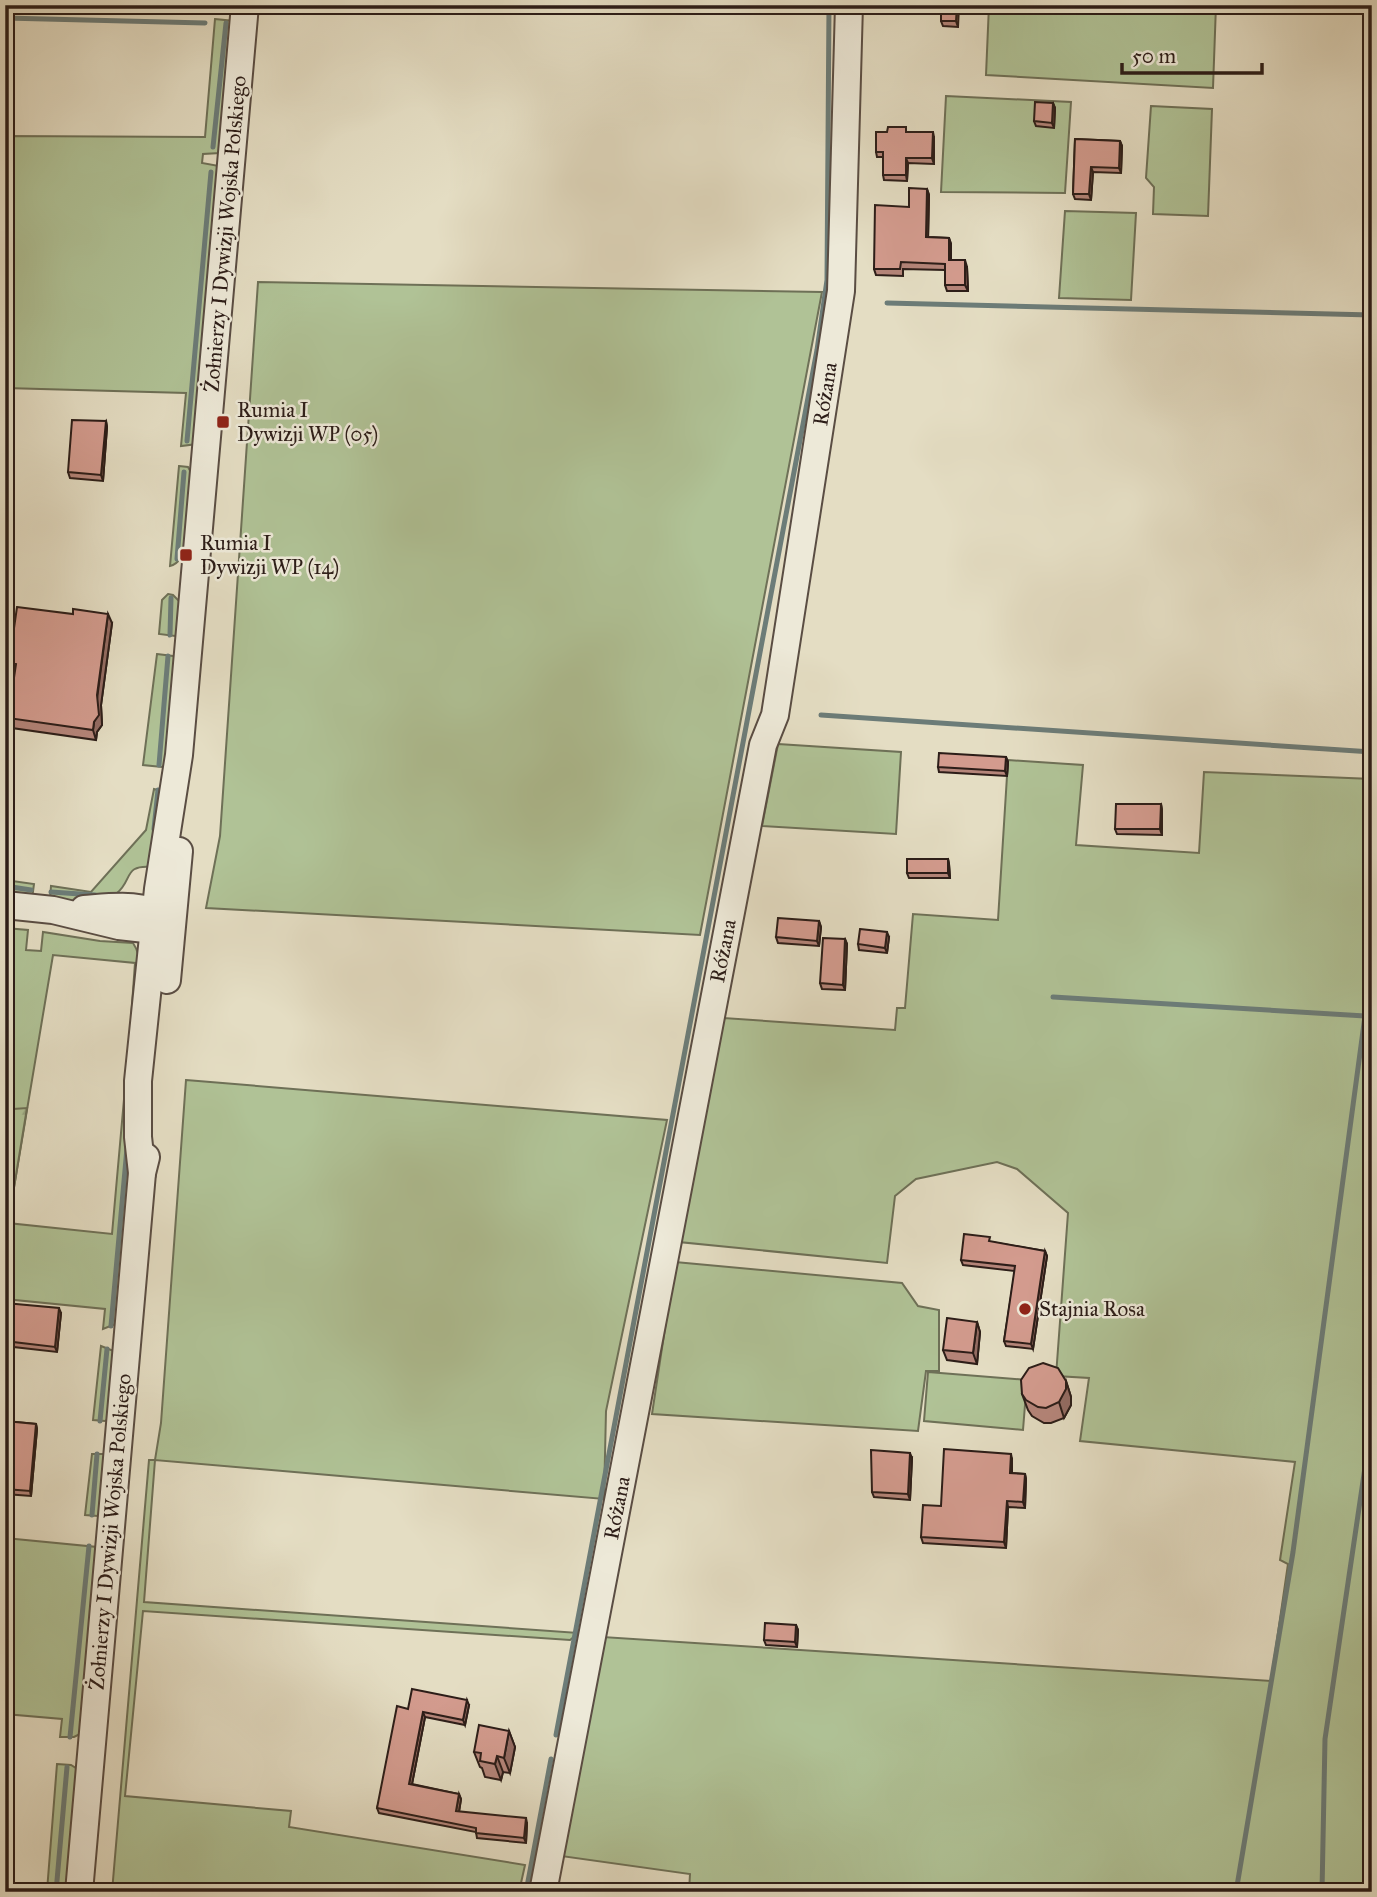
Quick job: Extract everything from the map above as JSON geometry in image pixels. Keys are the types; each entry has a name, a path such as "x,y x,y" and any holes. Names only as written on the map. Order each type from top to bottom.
{"street":[{"name":"Żołnierzy I Dywizji Wojska Polskiego","path":"79,1892 142,1173 150,1137 161,921 179,845 179,755 245,5"},
{"name":"Różana","path":"543,1892 763,745 775,715 841,290 849,5"},
{"path":"5,905 53,910 119,926 161,921"}],"green space":[{"path":"989,5 1216,5 1213,88 986,75"},
{"path":"215,19 234,21 220,153 203,154 202,163 219,166 197,444 181,446 186,393 5,388 5,136 205,137"},
{"path":"946,96 1071,102 1065,193 941,192"},
{"path":"1151,106 1212,109 1208,216 1153,214 1154,187 1146,178"},
{"path":"1065,211 1136,213 1131,300 1059,298"},
{"path":"258,282 822,292 700,935 206,908 220,836"},
{"path":"179,466 188,467 193,476 191,512 183,553 178,562 170,566"},
{"path":"168,594 181,603 178,633 175,636 159,634 162,600"},
{"path":"157,654 173,656 177,661 165,765 162,767 143,765"},
{"path":"778,744 901,752 896,834 762,826"},
{"path":"1008,760 1083,765 1076,845 1199,853 1204,772 1372,779 1372,1892 689,1892 690,1874 561,1856 603,1637 1271,1681 1288,1564 1280,1560 1295,1462 1080,1441 1089,1378 1056,1376 1068,1213 1017,1169 997,1162 916,1179 895,1196 887,1263 679,1242 724,1018 895,1030 897,1008 905,1008 913,914 998,920"},
{"path":"154,789 162,791 153,867 133,870 122,888 112,896 85,901 50,900 51,886 91,892 146,830"},
{"path":"5,880 34,884 32,899 5,896"},
{"path":"5,928 28,930 26,950 41,951 43,932 133,943 140,960 135,1020 131,1019 135,963 53,955 8,1223 112,1234 129,1043 132,1128 118,1323 103,1329 105,1309 5,1299"},
{"path":"186,1080 667,1120 606,1411 604,1499 155,1460 161,1423"},
{"path":"27,1108 8,1224 5,1224 5,1116 13,1109"},
{"path":"675,1262 902,1283 918,1306 939,1310 939,1371 926,1371 918,1431 652,1414"},
{"path":"101,1346 116,1352 108,1419 105,1421 93,1420"},
{"path":"928,1372 1027,1380 1023,1430 924,1421"},
{"path":"92,1454 104,1454 107,1458 101,1513 98,1516 85,1515"},
{"path":"149,1460 155,1460 144,1602 579,1633 570,1640 143,1611 125,1796 291,1811 289,1827 525,1865 519,1892 112,1892"},
{"path":"5,1538 97,1547 82,1733 74,1737 60,1737 62,1719 5,1714"},
{"path":"57,1764 71,1765 79,1770 67,1889 62,1892 47,1891"}],"building":[{"path":"941,5 957,5 956,21 941,21"},
{"path":"1035,102 1053,103 1052,123 1034,121"},
{"path":"888,127 906,127 906,132 933,132 932,158 906,158 906,175 883,175 883,152 876,152 876,132 887,132"},
{"path":"1075,139 1120,141 1119,168 1091,167 1089,194 1073,194"},
{"path":"909,188 927,189 926,237 949,238 949,260 965,260 965,285 945,285 945,264 901,262 900,269 874,269 875,205 909,207"},
{"path":"72,420 106,421 101,475 68,472"},
{"path":"17,607 73,614 73,609 108,614 97,695 99,715 93,730 8,718 16,664 9,663"},
{"path":"939,753 1006,757 1005,771 938,767"},
{"path":"1116,804 1161,804 1160,829 1115,829"},
{"path":"907,859 948,859 948,873 907,873"},
{"path":"778,918 819,921 817,941 776,937"},
{"path":"860,929 887,932 885,948 858,944"},
{"path":"823,938 845,939 843,985 820,983"},
{"path":"964,1234 990,1237 989,1241 1045,1251 1031,1344 1004,1341 1015,1266 961,1260"},
{"path":"5,1303 59,1308 55,1347 5,1341"},
{"path":"947,1318 977,1322 973,1353 943,1350"},
{"path":"1043,1363 1058,1368 1066,1381 1066,1389 1059,1402 1046,1408 1026,1400 1022,1394 1021,1380 1029,1368"},
{"path":"5,1421 36,1424 30,1491 5,1489"},
{"path":"944,1449 1011,1454 1010,1473 1025,1474 1023,1502 1007,1501 1004,1542 921,1537 923,1505 941,1506"},
{"path":"871,1450 910,1453 908,1494 872,1492"},
{"path":"765,1623 796,1625 795,1642 764,1640"},
{"path":"412,1689 467,1700 463,1720 423,1712 409,1784 459,1794 456,1811 526,1818 524,1838 476,1833 476,1828 377,1808 397,1706 408,1709"},
{"path":"479,1725 509,1731 504,1758 497,1756 495,1764 480,1761 481,1753 474,1752"},
{"path":"5,1762 12,1763 10,1790 5,1790"}],"waterway":[{"path":"556,1735 817,350 827,280 829,5"},
{"path":"5,18 205,23"},
{"path":"213,147 226,23"},
{"path":"187,441 211,172"},
{"path":"887,303 1372,315"},
{"path":"177,559 184,472"},
{"path":"170,635 171,598"},
{"path":"159,765 168,656"},
{"path":"821,715 1372,752"},
{"path":"154,829 158,790"},
{"path":"5,886 31,890"},
{"path":"51,892 95,895"},
{"path":"1053,997 1365,1016 1293,1552 1236,1892"},
{"path":"111,1326 127,1148"},
{"path":"100,1421 107,1349"},
{"path":"1322,1892 1325,1739 1372,1420"},
{"path":"92,1515 97,1454"},
{"path":"70,1737 89,1546"},
{"path":"526,1892 551,1759"},
{"path":"56,1892 67,1767"}],"place":[{"name":"Rumia I Dywizji WP (05)","path":"223,422"},
{"name":"Rumia I Dywizji WP (14)","path":"186,555"},
{"name":"Stajnia Rosa","path":"1025,1309"}]}
